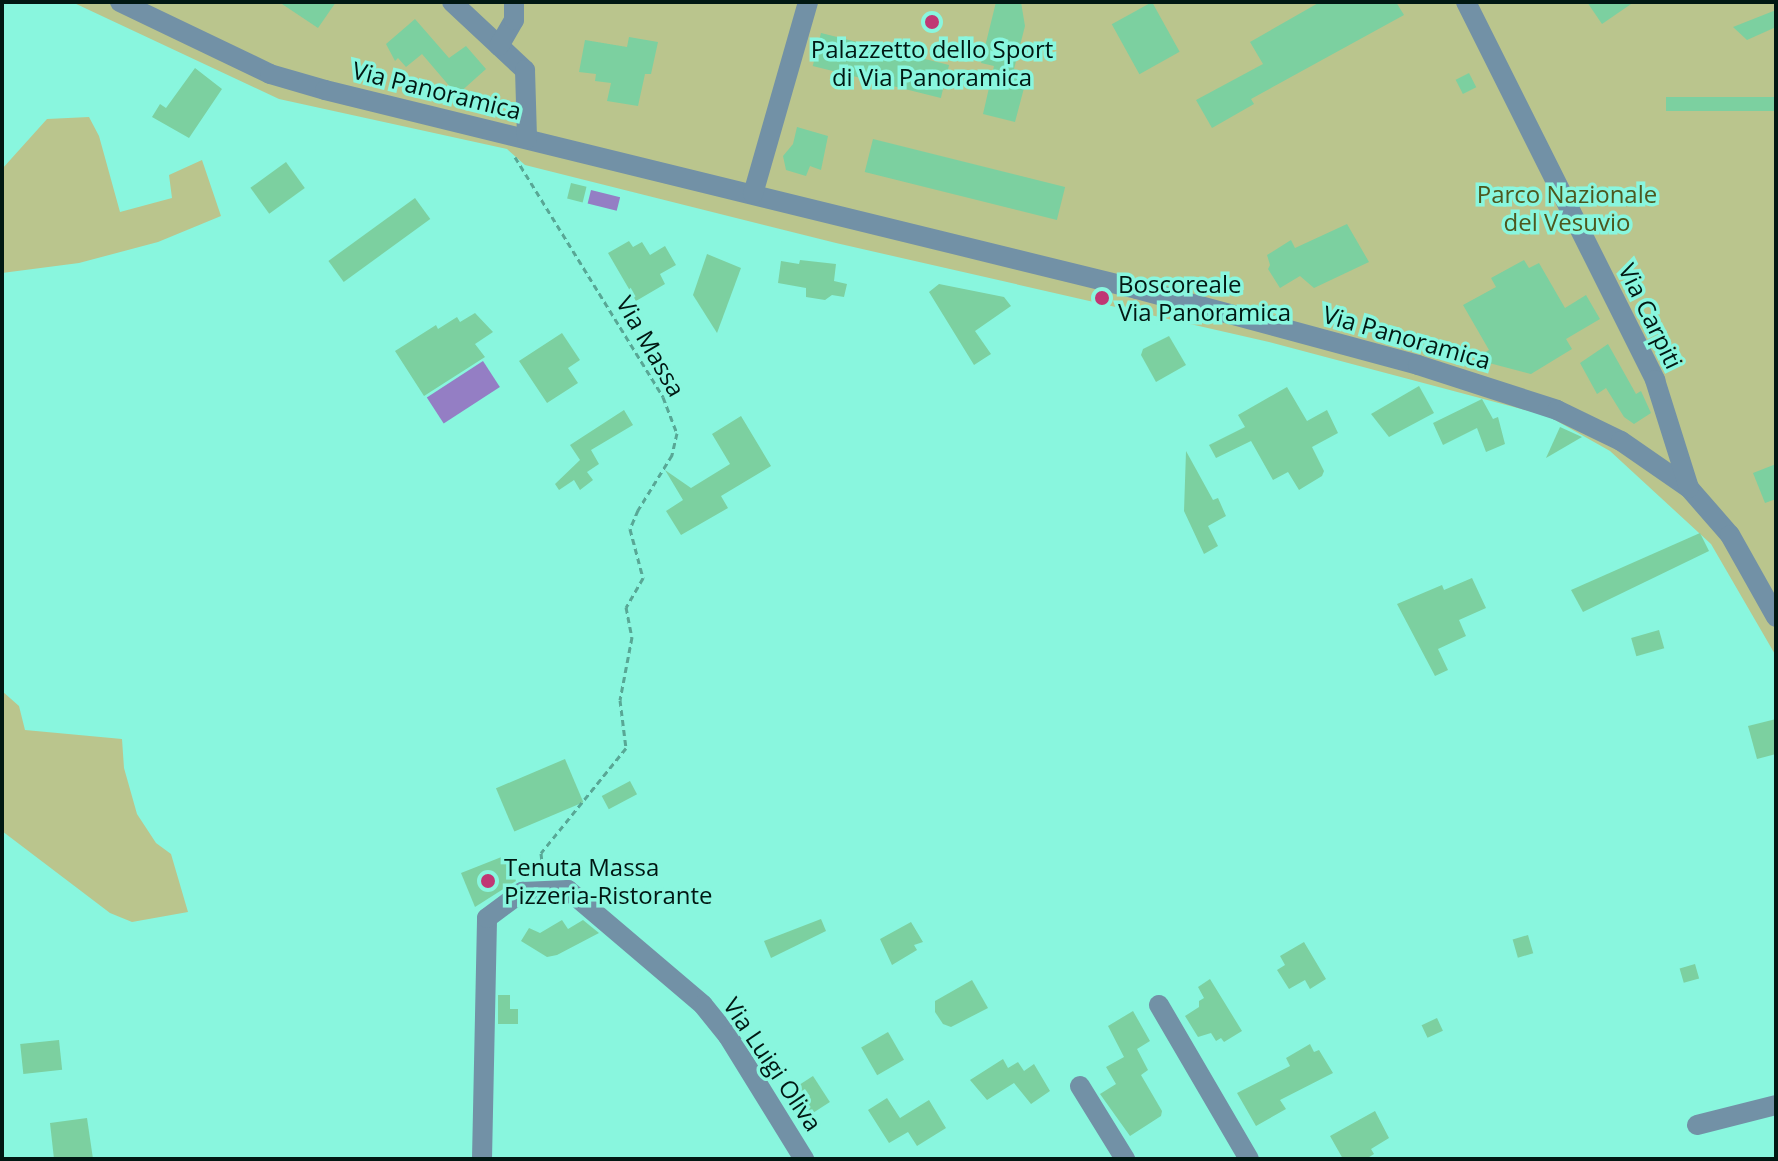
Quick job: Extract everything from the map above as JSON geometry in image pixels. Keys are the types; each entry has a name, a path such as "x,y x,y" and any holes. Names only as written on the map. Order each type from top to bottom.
{"street":[{"name":"Via Panoramica","path":"120,2 270,74 427,117 500,132 1137,289 1418,365 1557,410 1621,441 1689,488 1730,535 1776,617"},
{"path":"452,2 525,70 527,139"},
{"path":"499,46 514,20 514,2"},
{"path":"753,194 808,2"},
{"name":"Via Carpiti","path":"1466,2 1655,380 1689,488"},
{"name":"Via Luigi Oliva","path":"545,891 568,890 703,1005 728,1036 804,1159"},
{"path":"482,1159 487,918 522,892 545,891"},
{"path":"1159,1005 1249,1159"},
{"path":"1080,1086 1125,1159"},
{"path":"1697,1125 1776,1105"}],"path":[{"name":"Via Massa","path":"500,132 663,397 677,433 672,455 638,510 630,529 643,578 626,607 632,637 620,700 626,748 541,853 545,891"}],"green space":[{"name":"Parco Nazionale del Vesuvio","path":"72,2 1776,2 1776,656 1711,544 1610,451 1548,416 1269,342 836,243 525,165 507,149 279,99"},
{"path":"89,117 99,136 120,212 172,198 169,175 202,160 221,216 158,242 79,263 2,273 2,169 47,119"},
{"path":"2,691 19,706 25,730 122,739 124,768 137,814 156,843 171,854 188,912 132,922 110,913 2,831"}],"shaded area":[{"path":"591,190 620,197 617,211 588,204"},
{"path":"483,361 500,387 444,423 427,397"}],"building":[{"path":"279,2 336,2 318,28"},
{"path":"996,2 1021,2 1025,26 1014,69 1028,73 1015,122 983,114 994,66 981,63"},
{"path":"1152,2 1180,52 1139,74 1112,24"},
{"path":"1320,2 1396,2 1404,15 1251,99 1254,104 1212,128 1196,100 1263,64 1250,42"},
{"path":"1587,2 1634,2 1602,24"},
{"path":"1776,10 1776,27 1747,40 1733,27"},
{"path":"415,19 449,58 466,46 486,69 457,95 422,54 406,67 398,58 395,61 386,44"},
{"path":"821,33 949,65 941,98 813,66"},
{"path":"629,37 658,42 651,74 645,74 638,106 607,101 611,83 595,81 596,74 579,72 585,40 627,47"},
{"path":"195,68 222,89 189,138 152,117 160,104 166,108"},
{"path":"1469,73 1476,87 1463,94 1456,80"},
{"path":"1666,97 1776,97 1776,111 1666,111"},
{"path":"797,127 828,136 821,170 810,166 806,176 786,170 783,156 793,144"},
{"path":"873,139 1065,187 1057,220 865,172"},
{"path":"286,162 305,188 269,214 250,188"},
{"path":"571,183 587,187 583,202 567,199"},
{"path":"415,198 430,219 344,282 328,261"},
{"path":"1347,224 1369,262 1314,288 1300,276 1280,288 1268,269 1267,255 1291,240 1295,248"},
{"path":"629,241 633,247 642,242 650,255 665,246 676,265 660,274 665,284 636,301 608,253"},
{"path":"707,254 741,268 717,333 693,295"},
{"path":"800,260 836,264 834,281 847,284 844,297 832,295 825,300 806,297 806,288 778,283 781,261 799,264"},
{"path":"1524,260 1529,268 1539,263 1565,308 1586,295 1600,319 1566,339 1572,349 1531,374 1474,359 1489,350 1463,305 1496,287 1491,278"},
{"path":"939,284 1004,297 1011,306 975,331 991,354 974,365 929,292"},
{"path":"475,313 493,332 475,344 485,357 424,396 395,351 436,325 438,329 457,317 460,322"},
{"path":"562,333 580,360 568,368 578,383 547,403 519,361"},
{"path":"1169,336 1186,365 1156,382 1141,355 1143,349"},
{"path":"1608,344 1636,394 1641,391 1651,413 1634,424 1624,417 1606,388 1597,394 1580,363"},
{"path":"1419,386 1434,413 1389,437 1371,414"},
{"path":"1287,387 1307,421 1327,410 1338,433 1312,447 1324,471 1322,476 1299,490 1288,472 1273,480 1251,441 1216,458 1209,445 1245,427 1238,415"},
{"path":"1482,399 1493,419 1498,417 1505,444 1486,452 1477,428 1443,445 1433,423"},
{"path":"624,410 633,425 591,450 599,464 587,472 593,480 580,490 574,480 559,490 555,484 580,460 570,445"},
{"path":"741,416 771,466 721,496 728,508 681,535 666,511 683,500 665,470 691,488 730,464 712,434"},
{"path":"1560,427 1582,437 1546,458"},
{"path":"1186,451 1213,500 1218,498 1226,516 1208,526 1218,546 1204,554 1184,511"},
{"path":"1776,464 1776,499 1765,503 1753,473"},
{"path":"1700,533 1709,551 1583,612 1571,590"},
{"path":"1472,578 1486,608 1459,620 1466,636 1438,649 1448,670 1435,676 1397,604 1442,585 1444,590"},
{"path":"1659,630 1664,648 1636,656 1631,638"},
{"path":"1776,719 1776,754 1757,759 1748,726"},
{"path":"565,759 583,802 514,832 496,788"},
{"path":"630,781 637,794 609,809 602,796"},
{"path":"504,856 516,881 475,907 461,873"},
{"path":"821,919 826,931 771,958 764,941"},
{"path":"562,920 568,929 583,920 599,933 547,957 521,941 529,928 540,933"},
{"path":"911,922 923,942 914,945 917,950 892,965 880,939"},
{"path":"1528,935 1533,953 1518,958 1513,939"},
{"path":"1304,942 1326,979 1310,989 1305,980 1289,989 1277,970 1285,965 1280,956"},
{"path":"1695,964 1699,978 1684,983 1680,968"},
{"path":"1210,979 1242,1031 1224,1042 1221,1038 1216,1041 1211,1033 1198,1037 1185,1016 1199,1007 1199,1001 1204,998 1198,987"},
{"path":"972,980 988,1008 951,1027 943,1024 935,1012 935,1001"},
{"path":"498,995 510,995 510,1009 518,1009 518,1024 498,1024"},
{"path":"1133,1011 1150,1041 1137,1049 1148,1070 1141,1075 1162,1111 1161,1116 1130,1136 1100,1094 1116,1084 1106,1067 1124,1057 1108,1026"},
{"path":"1437,1018 1443,1031 1428,1038 1422,1025"},
{"path":"888,1032 904,1060 877,1075 861,1048"},
{"path":"59,1040 62,1070 23,1074 20,1044"},
{"path":"1310,1044 1314,1052 1319,1050 1333,1073 1280,1100 1286,1109 1256,1126 1237,1093 1290,1066 1286,1058"},
{"path":"1003,1059 1008,1068 1018,1062 1024,1071 1034,1064 1050,1091 1031,1104 1014,1083 987,1100 970,1080"},
{"path":"813,1076 830,1102 810,1115 793,1089"},
{"path":"887,1098 900,1118 929,1100 946,1128 917,1146 908,1132 889,1143 868,1110"},
{"path":"1375,1111 1389,1138 1371,1149 1374,1154 1366,1159 1343,1159 1330,1136"},
{"path":"87,1118 93,1159 54,1159 50,1123"}],"place":[{"name":"Palazzetto dello Sport di Via Panoramica","path":"932,22"},
{"name":"Boscoreale Via Panoramica","path":"1102,298"},
{"name":"Tenuta Massa Pizzeria-Ristorante","path":"488,881"}]}
